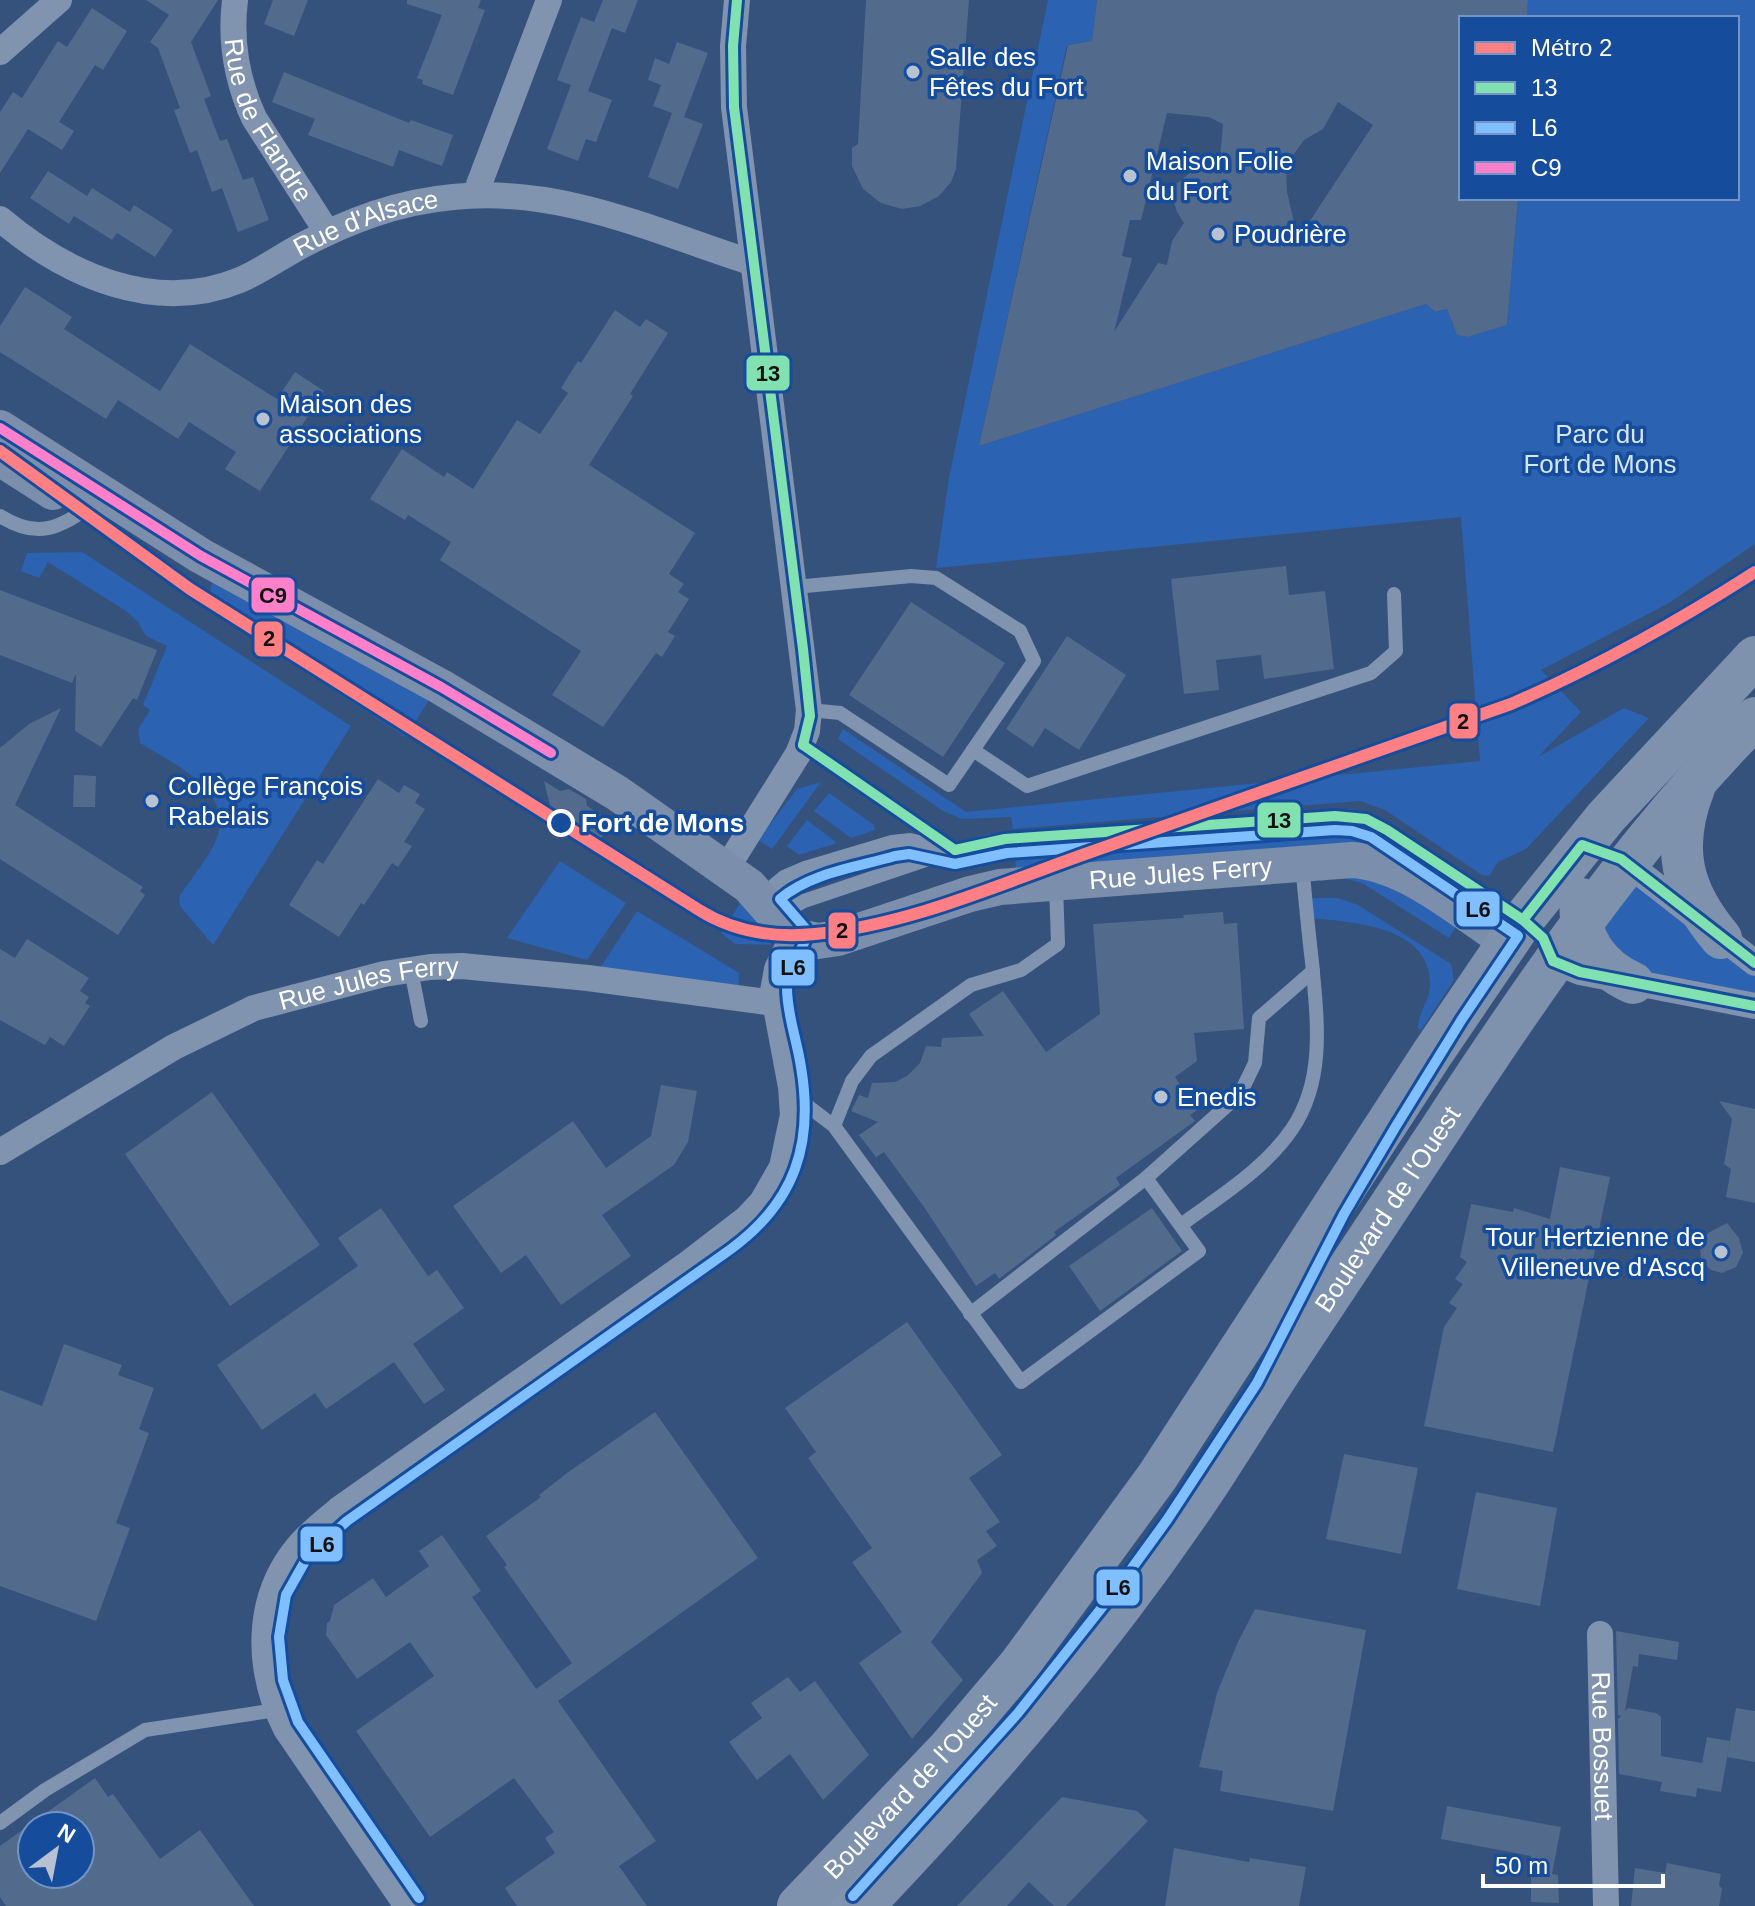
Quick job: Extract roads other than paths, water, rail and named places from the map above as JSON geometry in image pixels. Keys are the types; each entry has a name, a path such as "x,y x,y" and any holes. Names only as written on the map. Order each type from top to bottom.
{"main road":[{"path":"0,428 201,556 441,687 589,776 726,869 777,916"},
{"path":"0,458 73,502 133,514"},
{"name":"Boulevard de l'Ouest","path":"863,1906 948,1817 1060,1687 1158,1557 1270,1387 1529,941 1583,921 1606,853 1671,745 1755,657"},
{"path":"1606,853 1755,685"},
{"name":"Boulevard de l'Ouest","path":"798,1906 948,1749 1020,1664 1157,1477 1529,941 1606,853 1697,780 1755,718"},
{"path":"1697,780 1685,815 1682,857 1691,896 1721,938"},
{"name":"Rue Jules Ferry","path":"777,916 818,941 838,938 989,889 1352,860 1383,865 1529,941"},
{"path":"1583,921 1600,961 1615,975 1633,983"}],"street":[{"path":"0,52 59,0"},
{"name":"Rue de Flandre","path":"235,0 234,38 238,71 247,102 327,232"},
{"path":"475,195 549,0"},
{"path":"726,869 803,745 809,710 734,107 733,46 737,0"},
{"name":"Rue d'Alsace","path":"0,219 57,261 93,277 147,292 179,294 209,290 240,280 327,232 390,208 475,195 538,197 586,207 753,263"},
{"path":"1606,853 1755,963"},
{"path":"407,1906 276,1710 265,1671 266,1620 274,1587 298,1547 338,1510 635,1301 747,1218 769,1192 782,1167 791,1132 793,1102 774,1003 777,916"},
{"path":"1529,941 1580,972 1755,1006"},
{"name":"Rue Jules Ferry","path":"0,1152 174,1047 254,1008 318,989 411,970 462,966 588,978 774,1003"},
{"name":"Rue Bossuet","path":"1600,1634 1606,1906"},
{"name":"Boulevard de l'Ouest","path":"831,1906 910,1819 1020,1664"}],"lane":[{"path":"0,516 27,530 45,530 93,505"},
{"path":"795,587 911,576 936,578 1020,631 1034,661 949,785 840,713 809,710"},
{"path":"973,750 1027,786 1371,673 1396,651 1394,594"},
{"path":"803,745 955,850"},
{"path":"777,916 796,904 955,850 1005,839 1335,816 1355,817 1387,830 1529,941"},
{"path":"777,916 784,877 805,868 892,842 910,840 955,850"},
{"path":"1181,1225 1262,1164 1283,1141 1301,1114 1316,1064 1317,1020 1302,863"},
{"path":"834,1126 852,1081 871,1056 971,985 1021,970 1058,944 1056,882"},
{"path":"411,970 421,1021"},
{"path":"970,1314 1146,1178 1240,1094 1255,1063 1259,1018 1313,971"},
{"path":"793,1102 809,1107 834,1126 1021,1382 1199,1251 1146,1178"},
{"path":"0,1823 45,1790 145,1730 276,1710"}],"metro line":[{"name":"2","path":"0,451 190,589 699,910 726,924 755,932 784,935 850,929 954,902 1511,704 1636,643 1755,572"}],"place":[{"name":"Salle des Fêtes du Fort","path":"913,72"},
{"name":"Maison Folie du Fort","path":"1130,176"},
{"name":"Poudrière","path":"1218,234"},
{"name":"Maison des associations","path":"263,419"},
{"name":"Collège François Rabelais","path":"152,801"},
{"name":"Fort de Mons","path":"561,823"},
{"name":"Enedis","path":"1161,1097"},
{"name":"Tour Hertzienne de Villeneuve d'Ascq","path":"1721,1252"}],"park label":[{"name":"Parc du Fort de Mons","path":"1600,449"}]}
